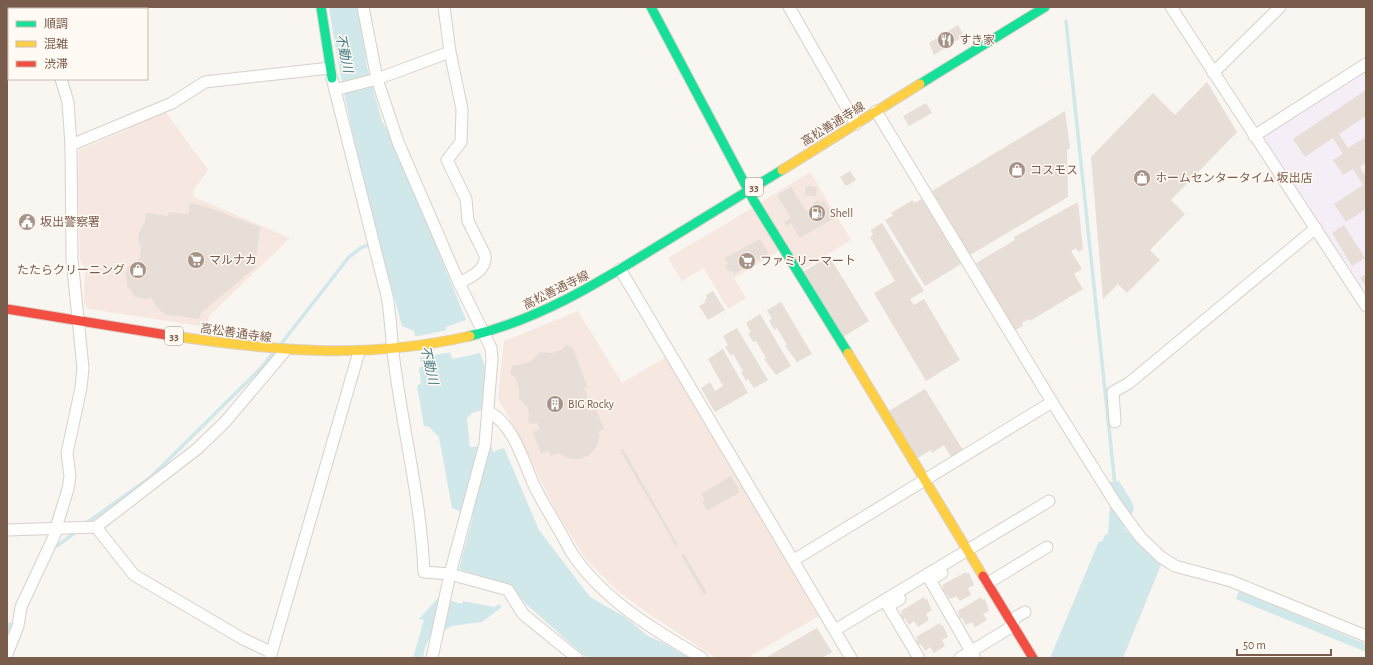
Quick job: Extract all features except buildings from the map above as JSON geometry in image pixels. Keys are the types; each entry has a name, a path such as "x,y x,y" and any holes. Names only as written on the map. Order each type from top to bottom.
{"main road":[{"path":"321,7 331,73"},
{"path":"651,7 748,191 970,552 1033,658"},
{"name":"高松善通寺線","path":"7,309 223,344 279,350 359,352 394,350 484,333 505,327 559,304 620,270 1045,7"}],"street":[{"path":"363,7 374,80 398,142 459,283 491,348 492,359 489,412 485,444 450,574 432,658"},
{"path":"444,7 450,52 462,109 462,142 448,160 466,199 468,221 485,255 486,261 484,266 473,276 459,283"},
{"path":"789,7 856,124"},
{"path":"1171,7 1366,306"},
{"path":"1213,73 1280,7"},
{"path":"337,90 374,80 450,52"},
{"path":"1254,136 1366,64"},
{"path":"71,145 172,103 205,82 331,73 337,90 375,249 388,296 394,358 417,500 424,572 450,574 508,590 523,614 577,658"},
{"path":"7,654 18,626 21,607 57,528 68,489 70,476 68,446 81,388 83,368 72,260 71,145 68,102 61,80"},
{"path":"876,111 1052,402 1129,523 1161,557 1175,566 1231,581 1366,636"},
{"path":"1115,422 1113,392 1129,383 1316,228"},
{"path":"620,270 851,658"},
{"path":"7,530 87,527 197,449 225,422 279,350"},
{"path":"87,527 134,575 270,655 359,352"},
{"path":"794,560 1052,402"},
{"path":"489,412 499,417 515,442 535,486 574,557 590,578 626,609 665,636 702,658"},
{"path":"919,658 888,606 1049,501"},
{"path":"988,583 1047,547"},
{"path":"835,630 970,552"},
{"path":"930,580 973,655"},
{"path":"960,658 973,655 1008,629 1016,618 1025,612"}],"shaded area":[{"path":"1366,70 1366,297 1364,294 1365,293 1262,137"},
{"path":"165,111 208,170 193,191 194,197 290,238 209,316 207,327 89,309 84,303 85,269 80,260 78,184 79,150 129,129 128,126"},
{"path":"810,172 851,240 802,270 761,202"},
{"path":"752,208 779,251 734,278 746,298 728,309 704,268 682,281 668,258"},
{"path":"578,311 622,383 666,357 819,616 747,658 716,658 646,612 615,589 584,557 554,507 520,438 498,398 504,341"}],"water":[{"name":"不動川","path":"329,7 357,7 366,63 382,121 394,141 466,320 446,327 451,356 453,359 480,353 486,369 482,410 472,413 467,418 470,447 491,446 493,452 504,448 539,530 590,597 625,617 648,636 664,643 689,658 587,658 527,605 512,587 459,569 473,516 452,508 439,437 429,427 424,426 417,386 421,383 419,368 423,365 420,360 414,331 402,326 381,247 351,128"},
{"path":"1119,481 1132,502 1134,509 1124,528 1161,565 1123,658 1050,658 1099,541 1102,542 1105,535 1108,534 1110,505 1117,496 1108,482"},
{"path":"1239,591 1366,644 1366,652 1236,599"},
{"path":"439,597 462,604 463,601 494,607 499,604 502,607 482,622 451,626 444,631 431,635 425,647 423,658 413,658 424,620 419,619"}],"pier":[{"path":"448,330 452,352 417,358 413,337"}],"waterway":[{"path":"1066,21 1115,485"},
{"path":"281,344 349,257 362,247 373,244"},
{"path":"85,524 151,477 261,368 272,354"},
{"path":"57,546 77,531"},
{"path":"7,631 10,624"}],"traffic: fast":[{"path":"321,7 332,78"},
{"path":"651,7 754,201 848,353"},
{"path":"920,84 1045,7"},
{"path":"470,336 519,321 565,300 631,262 782,170"}],"traffic: slow":[{"path":"782,170 920,84"},
{"path":"167,335 206,341 282,349 319,350 393,348 431,344 470,336"},
{"path":"848,353 983,576"}],"traffic: jam":[{"path":"7,309 167,335"},
{"path":"983,576 1033,658"}],"place":[{"name":"すき家","path":"946,40"},
{"name":"コスモス","path":"1017,170"},
{"name":"ホームセンタータイム 坂出店","path":"1142,178"},
{"name":"Shell","path":"817,213"},
{"name":"坂出警察署","path":"27,222"},
{"name":"マルナカ","path":"196,260"},
{"name":"ファミリーマート","path":"747,261"},
{"name":"たたらクリーニング","path":"138,270"},
{"name":"BIG Rocky","path":"555,404"}]}
